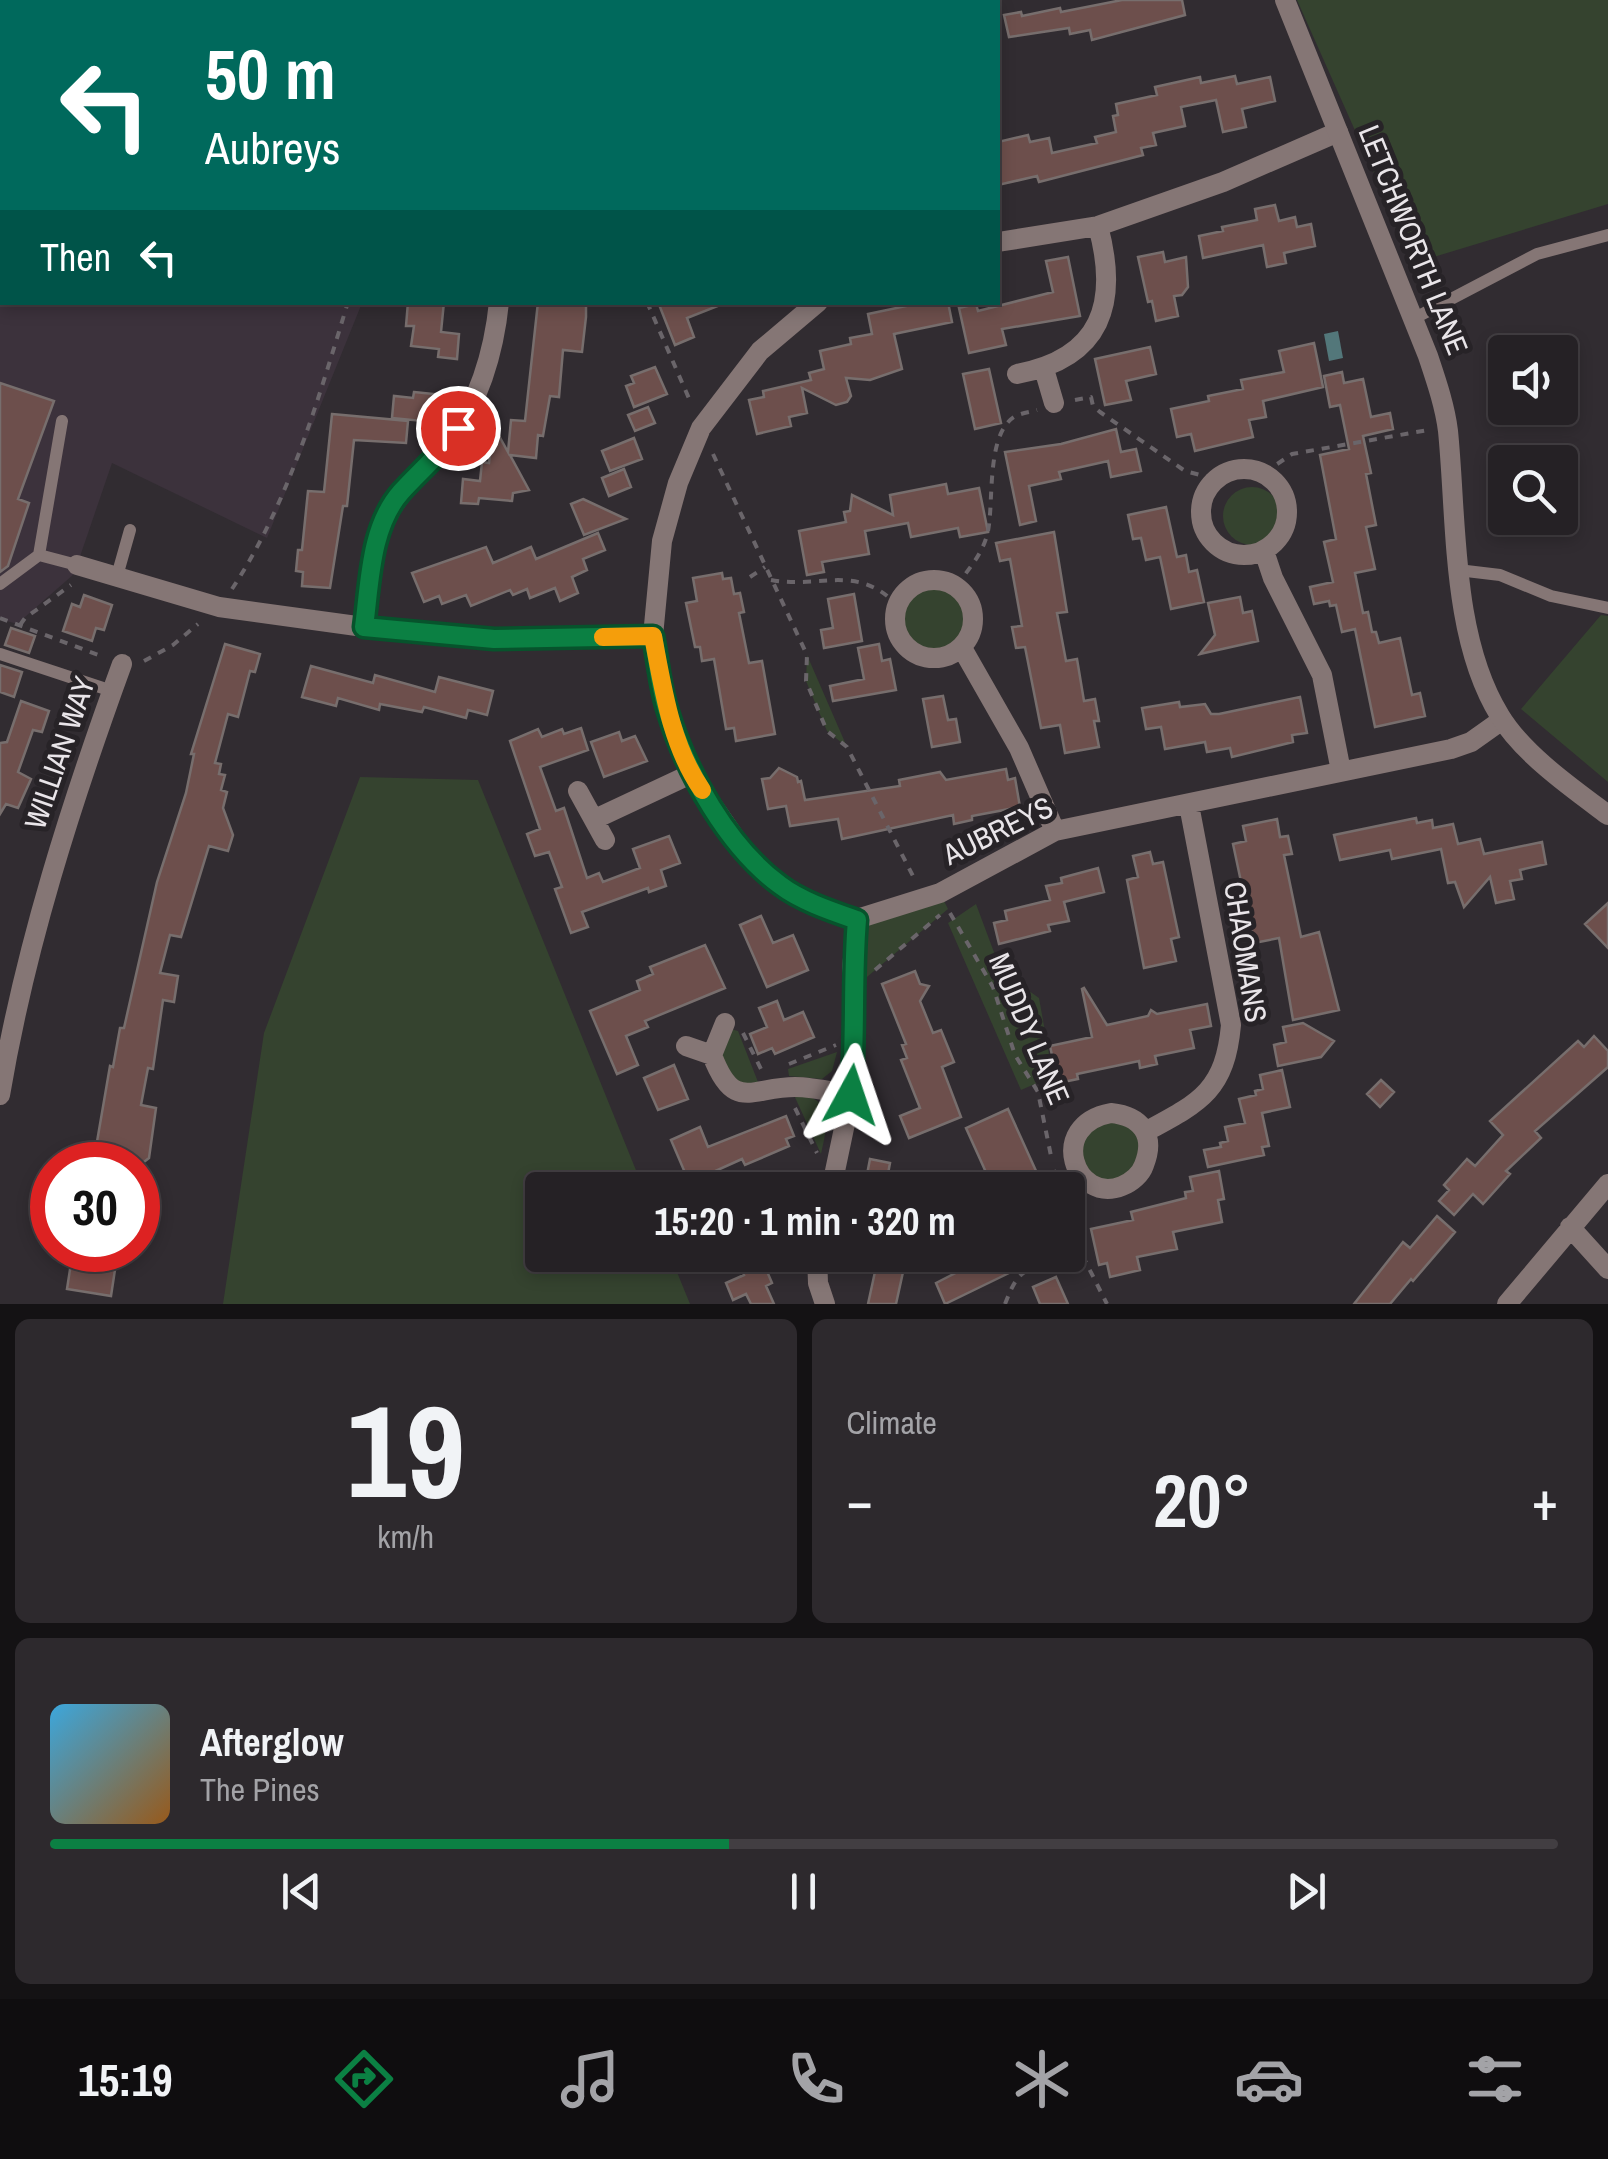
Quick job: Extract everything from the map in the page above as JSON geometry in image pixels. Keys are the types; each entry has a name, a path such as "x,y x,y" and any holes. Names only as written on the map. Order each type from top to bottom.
{"street":[{"name":"LETCHWORTH LANE","path":"1285,0 1428,356 1447,426 1458,570 1476,663 1502,720 1542,763 1608,814"},
{"path":"1000,242 1098,226 1223,182 1338,132"},
{"path":"1017,374 1044,369 1092,333 1108,290 1105,251 1098,226"},
{"path":"364,627 376,544 385,520 398,495 447,446 472,404 492,347 499,305"},
{"path":"814,305 760,350 701,428 678,483 662,540 653,636 667,710 691,774 742,848 780,886 857,920 852,968 855,1044 851,1095 835,1172"},
{"path":"1044,369 1054,403"},
{"path":"1251,469 1276,482 1285,496 1288,515 1279,538 1264,551 1238,555 1218,546 1205,530 1201,510 1206,492 1216,479 1231,470 1251,469"},
{"path":"1264,551 1272,578 1322,675 1341,770"},
{"path":"97,570 219,608 364,627 494,639 653,636"},
{"path":"929,580 956,586 972,607 974,626 962,648 948,657 924,658 904,646 896,632 897,605 914,585 929,580"},
{"path":"962,648 1020,748 1055,830"},
{"name":"WILLIAN WAY","path":"0,1094 3,1055 66,821 122,664"},
{"name":"AUBREYS","path":"857,920 924,899 1055,830 1450,749 1470,742 1502,720"},
{"path":"595,819 691,774"},
{"path":"578,792 605,840"},
{"name":"CHAOMANS","path":"1147,1131 1190,1108 1214,1083 1228,1057 1231,1025 1189,805"},
{"path":"725,1024 712,1054 724,1081 733,1088 748,1093 782,1089 851,1095"},
{"path":"686,1046 712,1054"},
{"path":"1508,1304 1608,1184"},
{"path":"1570,1227 1608,1268"},
{"path":"818,1272 825,1304"}],"lane":[{"path":"1413,319 1536,254 1608,235"},
{"path":"0,584 39,555 62,421"},
{"path":"39,555 97,570 130,530"},
{"path":"1458,570 1500,575 1551,596 1608,608"},
{"path":"0,654 112,691"}],"path":[{"path":"0,618 122,664 141,662 173,645 219,608 263,536 312,419 347,305"},
{"path":"648,305 807,655 806,681 827,731 847,747 924,899"},
{"path":"956,586 974,563 987,536 994,486 993,459 999,437 1011,418 1054,403 1092,397 1093,406 1100,412 1185,470 1216,479"},
{"path":"1264,473 1292,454 1447,426"},
{"path":"750,577 765,566"},
{"path":"20,625 65,589 97,570"},
{"path":"771,580 797,584 824,578 852,580 884,592 897,605"},
{"name":"MUDDY LANE","path":"855,987 948,909 993,987 1014,1056 1038,1092 1054,1172"},
{"path":"725,1024 741,1030 789,1096 827,1172"},
{"path":"782,1089 779,1068 834,1046 855,1044"},
{"path":"1085,1260 1108,1304"},
{"path":"1005,1304 1022,1272"}],"shaded area":[{"path":"0,305 361,305 267,538 112,463 74,574 17,624 0,619"}],"green space":[{"path":"1297,0 1608,0 1608,204 1414,263"},
{"path":"1252,487 1273,495 1281,516 1273,537 1252,545 1231,537 1223,516 1231,495"},
{"path":"934,586 957,596 967,619 957,642 934,652 911,642 901,619 911,596"},
{"path":"1601,615 1608,616 1608,782 1521,709"},
{"path":"807,655 847,747 827,731 806,681"},
{"path":"360,777 478,780 637,1172 525,1172 525,1272 677,1272 690,1304 223,1304 264,1033"},
{"path":"940,893 948,909 855,987 857,919"},
{"path":"976,904 1001,971 1039,998 1053,1076 1021,1090 948,923"},
{"path":"731,1029 738,1031 758,1082 745,1084 733,1079 722,1056"},
{"path":"837,1052 832,1071 822,1079 789,1076 788,1069"},
{"path":"793,1093 816,1100 822,1106 826,1122 821,1154"},
{"path":"1096,1115 1147,1131 1130,1182 1089,1183 1074,1141"}],"water":[{"path":"1338,331 1343,358 1329,361 1324,334"}],"building":[{"path":"1122,0 1182,0 1185,15 1092,40 1090,30 1070,34 1069,28 1009,37 1004,15 1021,12 1022,16 1060,8 1061,12"},
{"path":"1235,76 1237,84 1270,77 1275,101 1242,109 1246,127 1223,132 1216,100 1181,107 1185,126 1153,133 1156,145 1141,148 1143,155 1039,182 1037,176 1000,185 1000,142 1028,135 1030,142 1049,138 1052,153 1097,143 1095,137 1116,132 1116,104 1157,95 1155,87 1200,77 1201,83"},
{"path":"1275,205 1279,221 1295,217 1297,227 1311,224 1315,246 1284,253 1286,263 1267,267 1263,245 1203,258 1199,236 1257,220 1255,209"},
{"path":"1163,252 1165,262 1186,257 1188,287 1182,295 1174,296 1178,316 1156,321 1138,257"},
{"path":"1068,257 1080,316 1002,329 1006,345 969,353 959,308 976,305 978,311 1053,292 1046,261"},
{"path":"408,305 444,305 441,332 459,334 457,359 438,357 439,349 411,346 414,326 406,326"},
{"path":"538,305 586,305 582,352 563,350 559,397 550,396 543,436 538,435 536,458 510,455 529,490 513,493 512,501 479,498 478,504 461,503 463,479 480,481 482,462 489,463 493,425 508,452 511,420 525,421"},
{"path":"659,305 720,305 687,318 694,337 675,345"},
{"path":"911,305 949,305 952,322 894,334 902,369 870,380 846,378 851,396 847,402 836,405 802,388 807,413 789,417 791,426 757,434 749,400 764,397 763,391 811,380 809,373 824,369 820,351 851,344 850,338 872,334 868,314"},
{"path":"1314,343 1323,387 1263,401 1266,417 1249,420 1253,437 1195,451 1191,434 1177,437 1171,409 1243,389 1241,380 1284,372 1279,351"},
{"path":"1150,347 1156,374 1126,381 1131,400 1105,405 1095,359"},
{"path":"655,367 667,394 634,407 626,386 634,383 631,376"},
{"path":"989,369 1001,423 975,429 963,374"},
{"path":"1342,372 1344,383 1363,379 1371,417 1390,413 1393,429 1363,436 1376,525 1366,527 1375,569 1355,573 1363,613 1368,612 1379,643 1400,638 1412,695 1420,693 1425,716 1375,727 1355,629 1342,632 1336,605 1330,606 1329,601 1314,604 1310,587 1333,582 1324,542 1336,539 1320,455 1349,449 1340,405 1330,407 1324,376"},
{"path":"0,383 54,401 18,499 29,503 8,566 0,572"},
{"path":"414,392 444,395 442,423 392,418 394,396 413,398"},
{"path":"648,407 655,423 635,431 628,415"},
{"path":"332,414 408,421 406,443 354,440 347,506 343,506 330,588 302,586 303,572 296,571 308,491 324,492"},
{"path":"1116,429 1121,452 1136,449 1141,471 1111,477 1108,461 1059,472 1061,479 1029,486 1036,521 1020,525 1005,452 1061,444"},
{"path":"634,438 642,459 610,471 602,451"},
{"path":"624,469 631,487 609,496 602,478"},
{"path":"946,484 948,494 979,488 988,532 960,537 958,528 911,537 908,523 865,531 869,554 822,562 824,572 807,575 799,531 846,522 844,512 850,511 852,495 893,515 890,495"},
{"path":"583,499 626,519 584,535 571,504"},
{"path":"1166,507 1177,557 1186,555 1189,572 1197,570 1204,602 1171,609 1160,557 1146,560 1141,538 1133,539 1128,515"},
{"path":"1054,532 1067,612 1057,613 1066,661 1077,659 1084,701 1095,699 1099,721 1094,721 1099,747 1065,753 1060,725 1041,728 1025,647 1016,648 1012,627 1022,626 1010,559 1000,561 996,543"},
{"path":"598,533 605,550 583,559 587,570 572,577 578,593 560,601 555,588 530,598 527,589 513,595 510,590 471,606 466,595 442,604 439,596 424,602 412,573 486,547 493,563 531,547 536,559"},
{"path":"722,573 723,579 731,578 734,594 740,593 744,612 739,613 749,663 762,661 775,734 736,741 734,728 726,729 714,659 702,661 700,647 695,647 686,603 697,601 693,578"},
{"path":"854,594 862,641 824,648 821,630 833,628 828,599"},
{"path":"84,595 112,605 104,630 96,628 92,641 63,631 72,604 80,607"},
{"path":"1240,597 1243,613 1252,611 1258,641 1200,654 1215,635 1208,603"},
{"path":"11,628 35,636 29,653 5,645"},
{"path":"225,644 260,654 255,672 250,671 238,717 228,714 215,763 221,764 219,774 225,775 221,790 227,792 223,808 233,835 228,851 209,846 181,937 170,935 160,973 178,976 174,1002 163,1000 153,1069 148,1068 141,1105 156,1108 151,1142 97,1142 110,1066 113,1067 120,1028 124,1028 157,882 186,793 191,754"},
{"path":"879,644 882,661 890,659 896,690 833,701 830,686 864,679 858,648"},
{"path":"0,665 22,672 14,697 0,692"},
{"path":"311,666 373,683 375,675 435,692 439,677 493,691 487,715 468,710 466,718 424,707 422,712 380,704 379,710 338,698 336,706 302,697"},
{"path":"943,696 948,720 956,719 960,742 932,747 923,699"},
{"path":"1300,697 1307,733 1292,735 1293,742 1232,757 1230,748 1207,752 1205,742 1165,749 1161,727 1146,729 1142,708 1179,702 1180,707 1205,704 1211,714 1219,714"},
{"path":"21,701 49,711 42,732 33,730 18,772 31,779 18,808 6,804 0,814 0,743 7,742"},
{"path":"581,728 588,750 540,767 556,811 564,808 587,878 599,873 603,882 640,868 633,849 669,836 680,863 661,870 666,886 649,892 648,888 582,912 588,927 571,933 555,889 562,887 549,852 535,856 527,834 540,829 510,741 538,729 542,737 562,729 564,734"},
{"path":"619,732 622,741 635,736 647,761 604,777 591,742"},
{"path":"779,768 801,781 805,800 900,786 899,780 940,772 946,780 1006,769 1008,780 1015,778 1020,807 972,816 972,820 954,824 953,815 842,839 838,819 790,826 786,806 768,809 762,779 770,778"},
{"path":"1416,818 1417,823 1432,820 1433,828 1453,824 1458,844 1480,839 1484,854 1542,842 1546,864 1520,870 1522,879 1510,881 1514,899 1496,903 1490,877 1464,907 1455,882 1448,883 1441,849 1392,859 1390,850 1340,860 1334,835"},
{"path":"1277,819 1280,837 1288,836 1292,854 1284,855 1301,937 1319,932 1339,1010 1293,1020 1279,938 1254,943 1233,844 1246,841 1243,826"},
{"path":"1150,852 1153,864 1163,862 1179,937 1171,939 1176,961 1144,968 1127,880 1138,877 1133,856"},
{"path":"1098,868 1104,892 1064,902 1069,921 1048,925 1050,931 999,944 994,923 1007,920 1005,911 1050,900 1046,886"},
{"path":"1608,903 1608,948 1585,924"},
{"path":"761,916 773,943 793,935 808,970 767,987 740,925"},
{"path":"705,945 725,988 645,1021 648,1027 626,1036 638,1065 617,1074 590,1011 640,990 637,981 653,974 650,967"},
{"path":"915,971 920,984 929,986 920,1001 933,1033 941,1030 954,1062 942,1067 961,1117 909,1138 900,1116 920,1108 901,1060 907,1058 902,1045 906,1044 882,984"},
{"path":"1084,988 1107,1025 1148,1016 1151,1010 1157,1014 1207,1004 1211,1026 1190,1030 1194,1048 1155,1056 1157,1064 1140,1068 1139,1061 1077,1074 1078,1079 1058,1083 1050,1046 1092,1037"},
{"path":"777,1001 784,1020 803,1012 814,1037 775,1054 772,1048 758,1054 750,1034 767,1027 759,1008"},
{"path":"1303,1023 1334,1041 1321,1057 1278,1066 1274,1045 1286,1042 1283,1027"},
{"path":"1594,1036 1608,1051 1608,1067 1535,1131 1541,1138 1506,1171 1510,1174 1483,1204 1473,1194 1454,1215 1439,1201 1449,1190 1444,1185 1467,1159 1475,1166 1503,1135 1490,1121 1578,1041 1584,1047"},
{"path":"674,1065 688,1099 658,1110 644,1078"},
{"path":"1282,1070 1290,1107 1262,1113 1269,1146 1262,1147 1264,1155 1208,1167 1204,1150 1221,1147 1220,1143 1228,1141 1225,1127 1245,1123 1239,1099 1263,1089 1260,1075"},
{"path":"1381,1080 1394,1092 1380,1107 1367,1094"},
{"path":"1008,1109 1036,1172 986,1172 966,1128"},
{"path":"786,1116 794,1136 786,1139 789,1146 745,1165 742,1159 713,1172 685,1172 671,1140 700,1127 708,1147"},
{"path":"870,1159 890,1163 888,1172 867,1172"},
{"path":"1219,1171 1224,1199 1218,1200 1222,1222 1173,1232 1177,1249 1137,1257 1140,1270 1110,1277 1107,1263 1099,1265 1091,1229 1133,1220 1131,1212 1186,1198 1185,1192 1193,1191 1190,1177"},
{"path":"1437,1216 1455,1232 1413,1281 1390,1304 1354,1304 1403,1242 1410,1248"},
{"path":"70,1272 115,1272 111,1296 67,1289"},
{"path":"743,1272 767,1272 772,1283 766,1286 774,1304 751,1304 746,1294 733,1300 726,1283 744,1275"},
{"path":"875,1272 903,1272 896,1304 868,1304"},
{"path":"957,1272 1009,1273 945,1304 936,1283"},
{"path":"1056,1277 1068,1304 1040,1304 1033,1287"}],"slow traffic":[{"path":"603,637 653,636 667,710 691,774 702,790"}],"route":[{"path":"458,428 447,446 398,495 385,520 376,544 364,627 494,639 653,636 667,710 691,774 742,848 780,886 857,920 852,968 856,1033 851,1095"}]}
